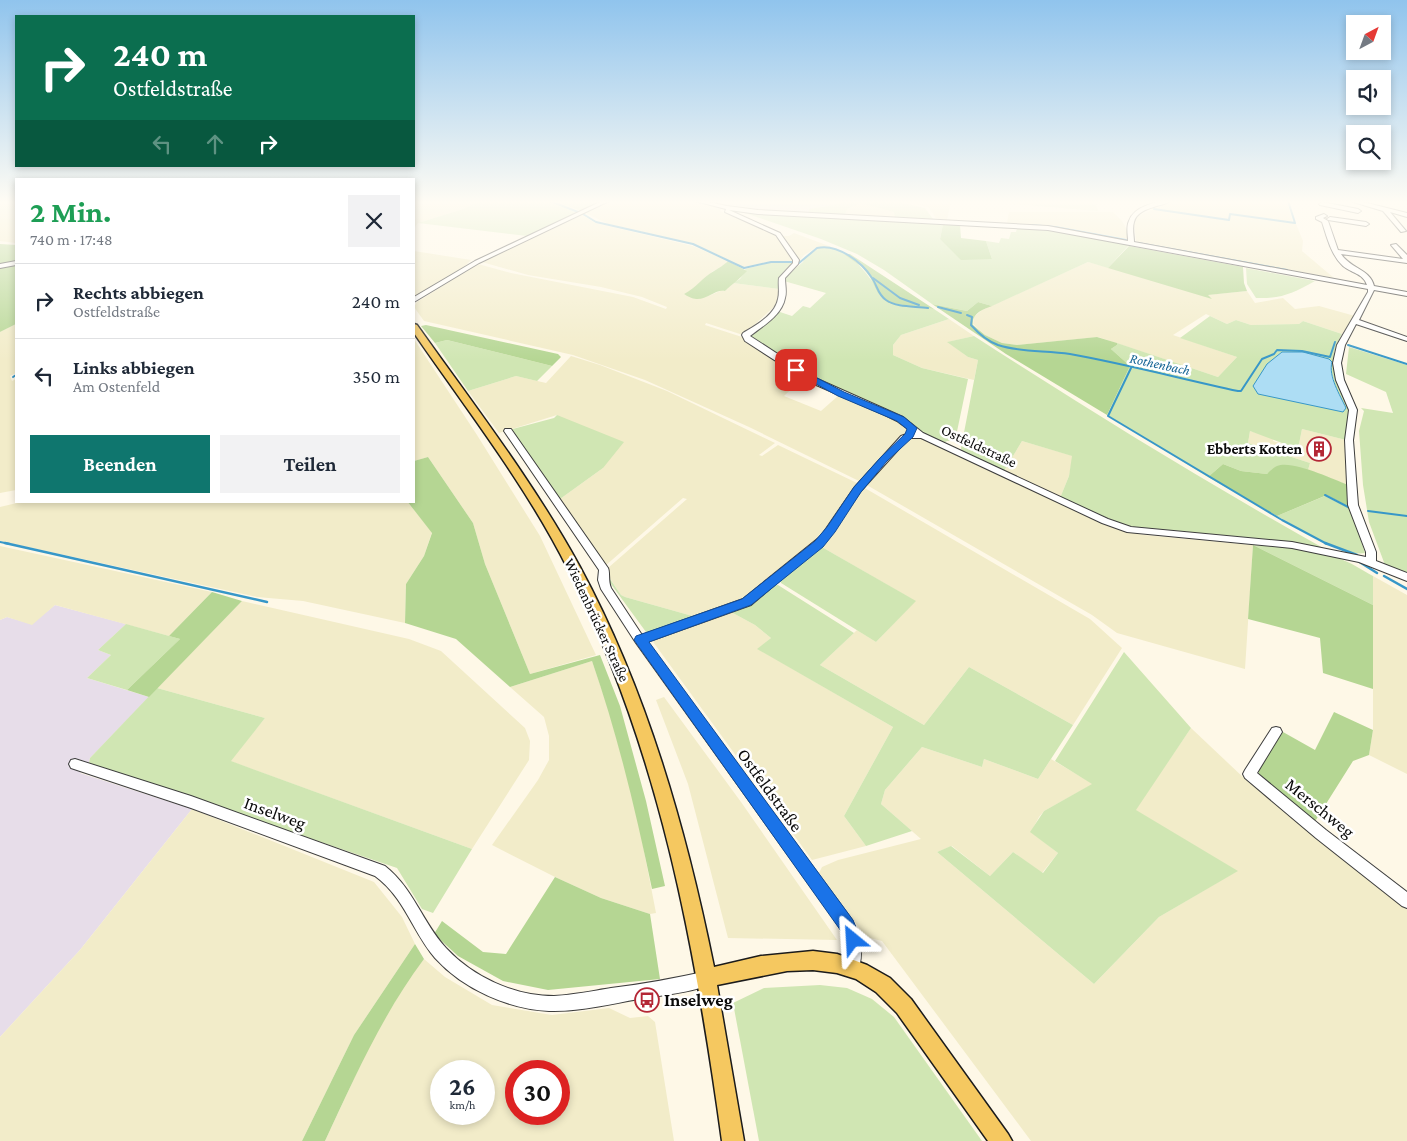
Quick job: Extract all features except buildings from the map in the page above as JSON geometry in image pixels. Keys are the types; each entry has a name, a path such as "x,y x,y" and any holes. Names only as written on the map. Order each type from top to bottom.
{"main road":[{"name":"Wiedenbrücker Straße","path":"415,328 548,521 580,578 612,646 660,780 674,831 708,978 733,1141"},
{"path":"708,978 740,970 804,961 830,961 852,967 878,980 896,997 1001,1141"}],"street":[{"path":"415,299 493,254"},
{"path":"640,640 724,611 754,597 819,544 831,530 857,490 911,432 900,419 888,412 841,394 810,378 748,339 746,335 775,312 780,304 783,296 782,278 796,263 792,254"},
{"path":"1191,254 1407,294"},
{"path":"1337,254 1342,262 1366,276 1370,280 1372,288 1338,354 1337,372 1353,410 1349,440 1350,485 1353,505 1370,552 1371,563 1407,578"},
{"path":"1356,254 1407,260"},
{"path":"0,266 15,263"},
{"path":"1355,321 1407,338"},
{"name":"Ostfeldstraße","path":"508,430 604,570 603,580 606,589 640,640 847,925 854,945 852,967"},
{"name":"Ostfeldstraße","path":"911,432 922,435 1105,521 1130,530 1292,545 1361,559 1371,563"},
{"name":"Merschweg","path":"1276,732 1249,774 1321,834 1407,901"},
{"name":"Inselweg","path":"75,764 191,802 380,871 394,881 405,894 428,936 446,958 470,978 514,997 547,1003 568,1002 657,990 708,978"}],"shaded area":[{"path":"415,254 435,254 471,260 462,269 415,297"},
{"path":"498,254 712,254 728,261 723,267 713,271 696,288 684,294 696,299 706,297 720,291 725,291 733,283 779,289 776,305 743,335 706,323 705,325 742,337 804,377 784,396 821,411 839,395 896,420 907,429 859,481 749,427 645,380 573,355 424,321 415,308 417,302 478,264 511,273 633,297 666,309 667,307 642,297 601,287 528,275 482,262"},
{"path":"716,254 789,254 794,261 772,261 743,267"},
{"path":"793,254 805,254 804,255 798,262"},
{"path":"1207,254 1306,254 1334,278"},
{"path":"1088,262 1207,295 1247,291 1255,303 1283,298 1295,309 1319,306 1355,316 1342,334 1303,321 1299,324 1251,325 1236,320 1227,324 1206,314 1173,335 1237,357 1218,377 1098,337 1017,345 1002,343 985,335 973,324 974,317 982,310"},
{"path":"949,319 974,336 948,342 968,357 978,360 974,380 922,368 893,355 893,345 901,335"},
{"path":"15,324 15,374 10,376 12,381 15,380 15,490 0,493 0,332"},
{"path":"415,341 540,536 596,655 530,674 485,564 473,523 428,457 415,461"},
{"path":"571,356 667,391 775,443 759,455 762,456 778,445 857,483 822,536 745,601 696,617 625,597 621,595 607,574 608,568 687,499 683,498 605,566 560,499 603,468 557,415 499,433 468,391 516,376 546,383"},
{"path":"1302,429 1346,440 1348,485 1308,470 1310,463 1248,443 1250,431 1274,438 1273,441 1298,449"},
{"path":"913,437 922,438 1125,531 1144,535 1253,545 1245,669 1117,633 1092,615 865,484 906,440"},
{"path":"1022,441 1073,456 1069,476 1060,498 1004,471"},
{"path":"863,487 1090,619 1122,648 1073,725 969,667 924,725 820,665 857,630 876,642 915,601 820,546 832,534"},
{"path":"17,503 409,503 432,532 424,556 406,584 405,623 303,601 257,597 0,541 0,507"},
{"path":"0,546 212,592 169,636 55,605 32,625 7,617 0,620"},
{"path":"1373,576 1407,595 1407,774 1369,755 1373,730"},
{"path":"242,601 409,639 441,651 525,728 530,741 529,760 472,849 230,761 265,718 157,688"},
{"path":"55,605 126,624 98,650 111,655 87,678 149,697 90,758 89,763 80,773 192,809 80,950 0,1037 0,620 7,617 32,624"},
{"path":"731,612 755,625 771,638 758,649 893,727 844,816 866,846 812,860 651,639"},
{"path":"592,661 608,708 635,804 656,913 650,914 601,898 492,845 538,780 549,760 549,736 544,717 510,687"},
{"path":"664,697 741,802 837,940 728,938 688,784 656,700"},
{"path":"1191,728 1245,779 1317,839 1407,909 1407,1141 1031,1141 882,941 866,937 819,873 822,867 838,860 921,839 881,804 885,790 922,747 982,767 984,759 1038,779 1051,759 1093,784 1044,811 1039,817 1031,832 1058,853 1042,873 1013,852 990,876 952,846 937,852 1094,984 1159,917 1237,871 1135,810"},
{"path":"192,809 374,882 402,917 415,944 354,1035 302,1141 0,1141 0,1037 80,950"},
{"path":"424,959 445,977 492,1005 552,1015 609,1008 630,1018 648,1016 655,1022 674,1141 325,1141 371,1042 409,978"}],"green space":[{"path":"0,254 15,254 15,261 0,264"},
{"path":"809,254 845,254 867,275 888,303 934,309 949,319 901,335 893,345 893,355 922,368 968,379 955,441 944,443 925,434 901,415 842,392 805,373 751,339 750,336 777,311 792,316 803,306 810,308 826,293 784,281 784,278 803,262 805,257"},
{"path":"850,254 934,309 888,303 878,293 870,277 862,267 845,255"},
{"path":"857,254 980,254 992,259 990,254 1121,254 1108,268 1088,262 992,306 978,302 967,311 932,304 884,270"},
{"path":"955,254 990,254 992,259 961,260"},
{"path":"1121,254 1174,254 1243,267 1244,283 1247,291 1208,295 1212,299 1108,268"},
{"path":"728,261 747,271 725,291 700,299 684,294 710,273"},
{"path":"773,262 794,263 784,273 779,289 733,283 740,279 746,271 745,269"},
{"path":"15,265 15,324 0,332 0,268"},
{"path":"1246,268 1315,281 1287,294 1256,298 1247,284"},
{"path":"978,302 992,306 976,315 973,325 985,335 1002,343 1017,345 1097,337 1117,343 1111,349 1130,366 1107,415 1006,354 932,304 967,311"},
{"path":"1210,316 1227,324 1236,320 1251,325 1299,324 1303,321 1342,334 1334,355 1334,363 1350,409 1346,440 1302,429 1298,449 1250,431 1248,443 1310,463 1308,470 1292,466 1282,466 1267,474 1241,471 1223,464 1208,477 1107,415 1130,366 1111,349 1117,343 1218,377 1237,357 1180,338","holes":["1282,352 1332,362 1330,368 1334,380 1267,364"]},
{"path":"426,325 558,354 561,357 552,366 447,340 435,343 421,326"},
{"path":"974,336 1148,446 1325,549 1274,540 1127,526 1060,498 1069,476 1072,456 1022,441 1004,471 962,452 961,448 978,360 968,357 947,342"},
{"path":"447,340 552,366 537,381 516,376 468,391 435,343"},
{"path":"1349,347 1407,365 1407,575 1385,565 1369,522 1363,485 1359,431 1364,411 1361,408 1393,413 1386,392 1346,374"},
{"path":"557,415 624,442 603,468 560,499 509,430 554,418"},
{"path":"428,457 473,523 485,564 530,674 600,655 620,706 646,801 665,886 652,889 626,774 592,661 510,687 456,639 405,623 406,584 424,556 432,533 409,503 415,503 415,461"},
{"path":"1223,464 1241,471 1267,474 1277,466 1284,465 1312,471 1348,485 1351,508 1327,495 1277,516 1208,477"},
{"path":"1325,496 1351,509 1365,553 1344,551 1332,546 1277,516"},
{"path":"1253,545 1307,550 1338,558 1351,564 1373,576 1373,605"},
{"path":"1253,545 1373,605 1373,689 1323,673 1320,638 1248,619"},
{"path":"820,546 916,601 876,642 781,583 780,579"},
{"path":"610,579 621,595 625,597 696,617 650,633 646,632 608,580"},
{"path":"773,585 778,585 854,633 820,665 924,725 969,667 1073,725 1038,779 984,759 982,767 922,747 885,790 881,804 912,831 866,846 844,816 893,727 757,649 771,638 755,625 731,612"},
{"path":"212,592 242,601 149,697 127,690 180,639 169,636"},
{"path":"126,624 180,639 127,690 87,678 111,655 98,650"},
{"path":"1124,652 1191,728 1136,810 1238,871 1159,917 1094,984 937,852 951,846 990,876 1013,852 1043,873 1058,853 1030,832 1044,811 1092,784 1055,761"},
{"path":"157,688 265,718 231,761 472,849 433,913 422,909 397,868 89,763 90,758"},
{"path":"1334,712 1373,730 1369,755 1353,761 1314,823 1260,780 1258,769 1283,732 1315,750"},
{"path":"555,877 601,898 650,914 660,979 548,990 503,981 458,956 434,934 442,921 483,952 506,954"},
{"path":"415,944 424,959 382,1025 325,1141 302,1141 354,1035"},
{"path":"820,985 847,988 872,999 894,1017 982,1141 759,1141 733,1003 764,988"}],"water":[{"path":"1282,352 1303,352 1329,359 1332,362 1333,379 1346,408 1343,412 1258,394 1253,386 1267,364"}],"waterway":[{"name":"Rothenbach","path":"715,254 744,268 771,262 793,262"},
{"name":"Rothenbach","path":"799,263 810,254"},
{"name":"Rothenbach","path":"847,254 868,272 881,295 890,303 901,306 928,308"},
{"path":"1200,254 1287,270"},
{"name":"Rothenbach","path":"873,278 900,298 919,305"},
{"name":"Rothenbach","path":"938,307 961,313"},
{"name":"Rothenbach","path":"967,315 972,317 971,325 977,331 987,339 1007,348 1091,358 1238,391 1241,391 1262,359 1274,354 1277,350 1302,351 1330,357 1335,342"},
{"name":"Rothenbach","path":"1348,345 1407,364"},
{"path":"1131,368 1108,416 1282,520 1325,543"},
{"path":"1325,495 1350,508"},
{"path":"1368,511 1407,516"},
{"path":"0,542 5,543"},
{"path":"5,543 10,544"},
{"path":"5,543 267,602"},
{"path":"1325,543 1357,555"},
{"path":"1358,561 1377,573"},
{"path":"1384,576 1407,589"}],"place":[{"name":"Ebberts Kotten","path":"1319,449"},
{"name":"Inselweg","path":"647,1000"}],"route":[{"path":"796,370 841,394 888,412 912,428 910,435 904,438 857,490 831,530 819,544 775,581 746,602 640,640 847,925 853,940"}]}
